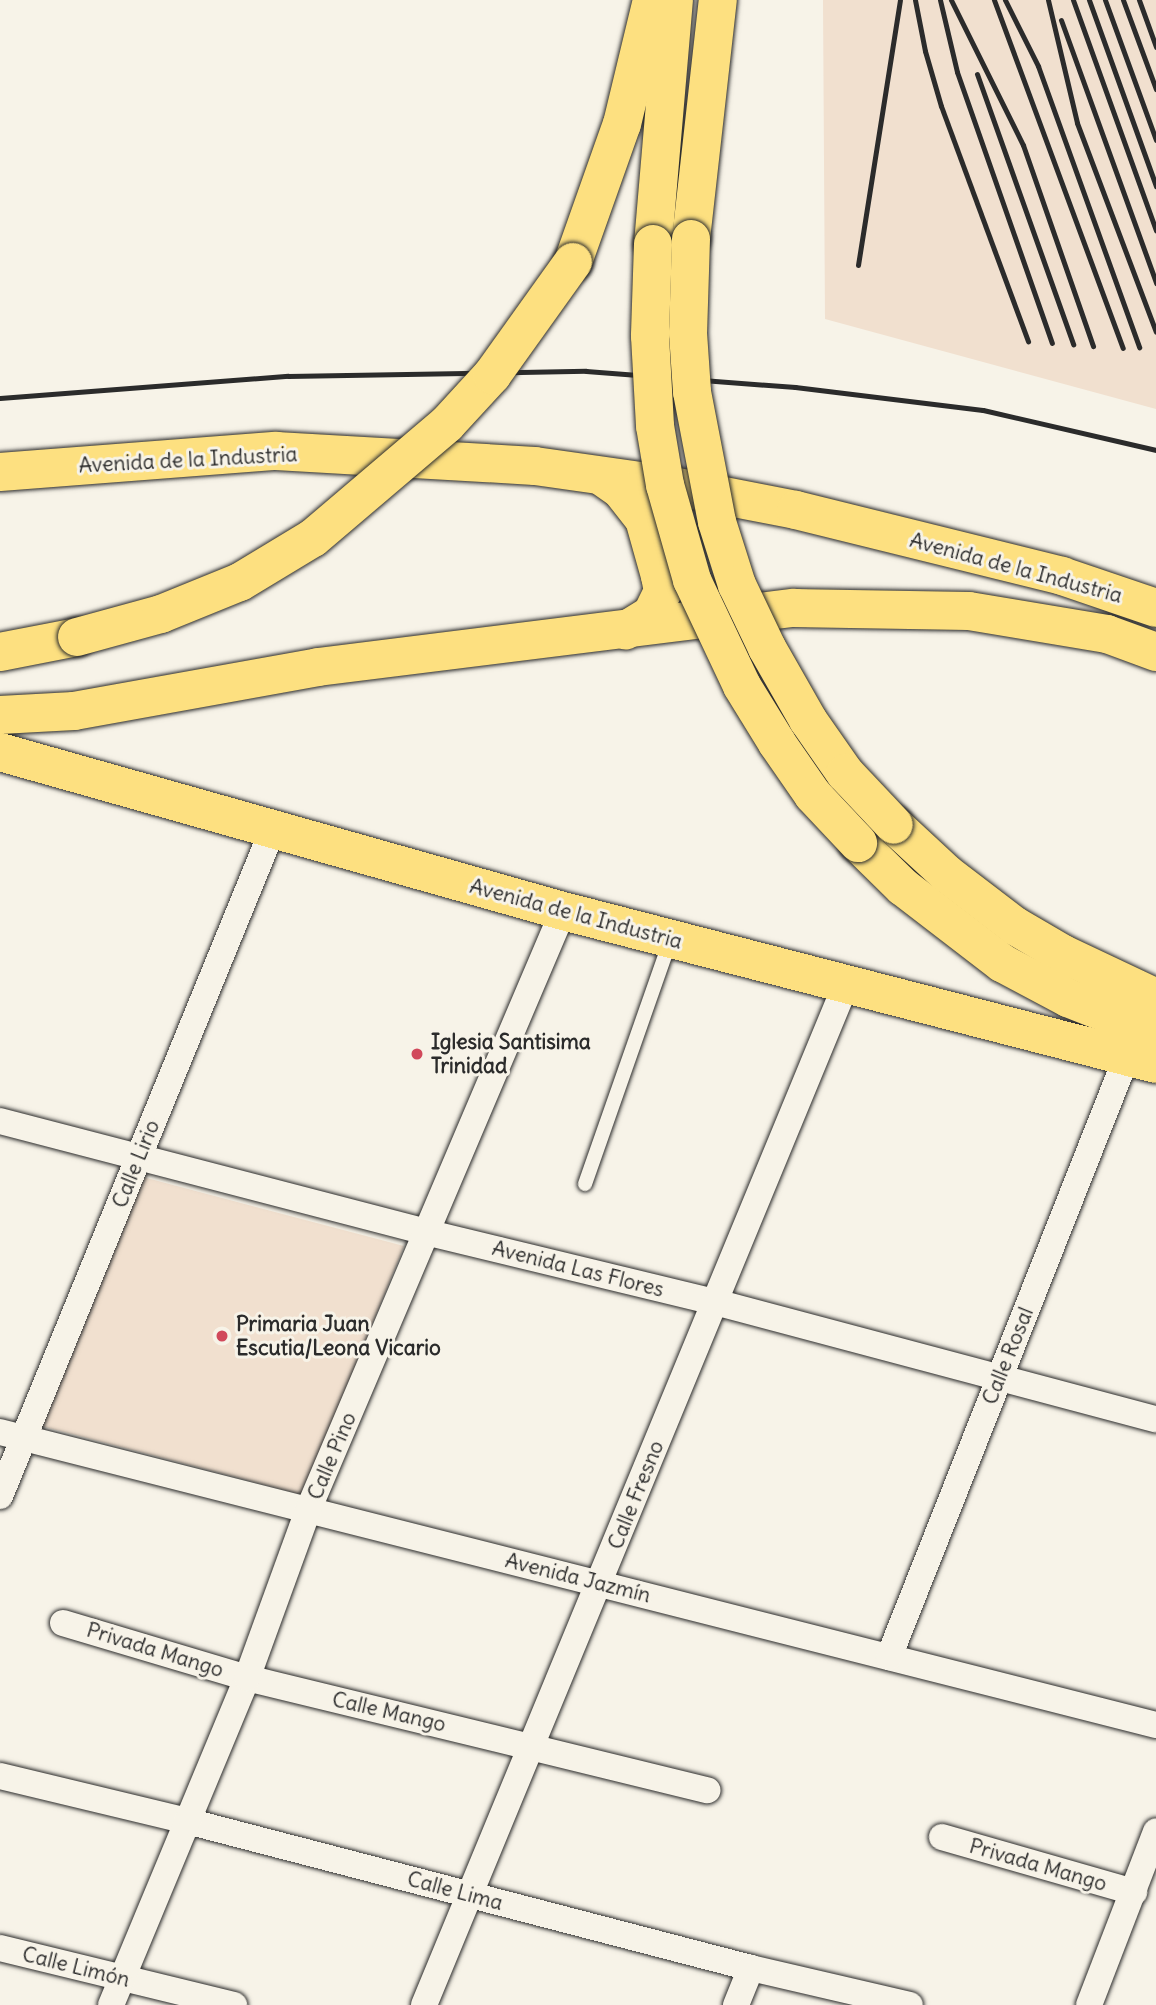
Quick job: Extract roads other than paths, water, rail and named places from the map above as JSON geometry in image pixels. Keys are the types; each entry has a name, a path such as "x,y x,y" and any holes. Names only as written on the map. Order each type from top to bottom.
{"highway":[{"path":"0,652 76,637 161,614 240,582 313,538 447,424 492,375 573,262 622,124 652,0"},
{"path":"674,0 653,244 650,336 655,426 665,485 692,580 742,686 777,743 813,795 903,887 1002,963 1068,998 1156,1033"},
{"path":"718,0 691,239 688,333 692,392 717,522 737,585 767,648 808,720 845,773 894,825 947,874 1015,926 1063,954 1156,998"},
{"name":"Avenida de la Industria","path":"0,472 276,451 536,466 796,510 1062,576 1156,608"},
{"path":"601,475 635,505 652,540 663,591 652,614 626,630"},
{"path":"0,715 74,711 318,667 794,608 969,611 1107,634 1156,652"},
{"name":"Avenida de la Industria","path":"0,752 272,831 563,911 1142,1060"},
{"path":"1063,954 1156,976"}],"street":[{"name":"Calle Lirio","path":"0,1496 12,1435 139,1157 272,831"},
{"name":"Calle Pino","path":"111,2005 247,1678 309,1508 429,1233 563,911"},
{"name":"Calle Fresno","path":"424,2005 846,984"},
{"name":"Calle Rosal","path":"889,1657 1000,1377 1142,1060"},
{"name":"Avenida Las Flores","path":"0,1121 429,1233 715,1302 1156,1419"},
{"name":"Avenida Jazmín","path":"12,1435 309,1508 1156,1726"},
{"name":"Privada Mango","path":"63,1623 247,1678"},
{"name":"Calle Mango","path":"247,1678 532,1746"},
{"path":"532,1746 708,1790"},
{"name":"Calle Lima","path":"0,1776 187,1821 751,1968 910,2005"},
{"path":"1089,2005 1156,1830"},
{"name":"Privada Mango","path":"942,1837 1134,1892"},
{"name":"Calle Limón","path":"0,1948 234,2005"},
{"path":"736,2005 751,1968"}],"lane":[{"path":"584,1184 671,939"}],"railway":[{"path":"858,265 900,0"},
{"path":"915,0 925,51 941,106 1028,341"},
{"path":"940,0 957,72 1052,343"},
{"path":"951,0 1023,145 1093,346"},
{"path":"994,0 1123,348"},
{"path":"1005,0 1038,66 1139,347"},
{"path":"1048,0 1077,123 1156,332"},
{"path":"1073,0 1156,230"},
{"path":"1089,0 1156,186"},
{"path":"1105,0 1156,140"},
{"path":"1123,0 1156,89"},
{"path":"1139,0 1156,47"},
{"path":"1061,20 1156,283"},
{"path":"977,74 1073,344"},
{"path":"0,398 288,376 586,371 795,387 983,410 1156,450"}],"place":[{"name":"Iglesia Santisima Trinidad","path":"417,1054"},
{"name":"Primaria Juan Escutia/Leona Vicario","path":"222,1336"}]}
